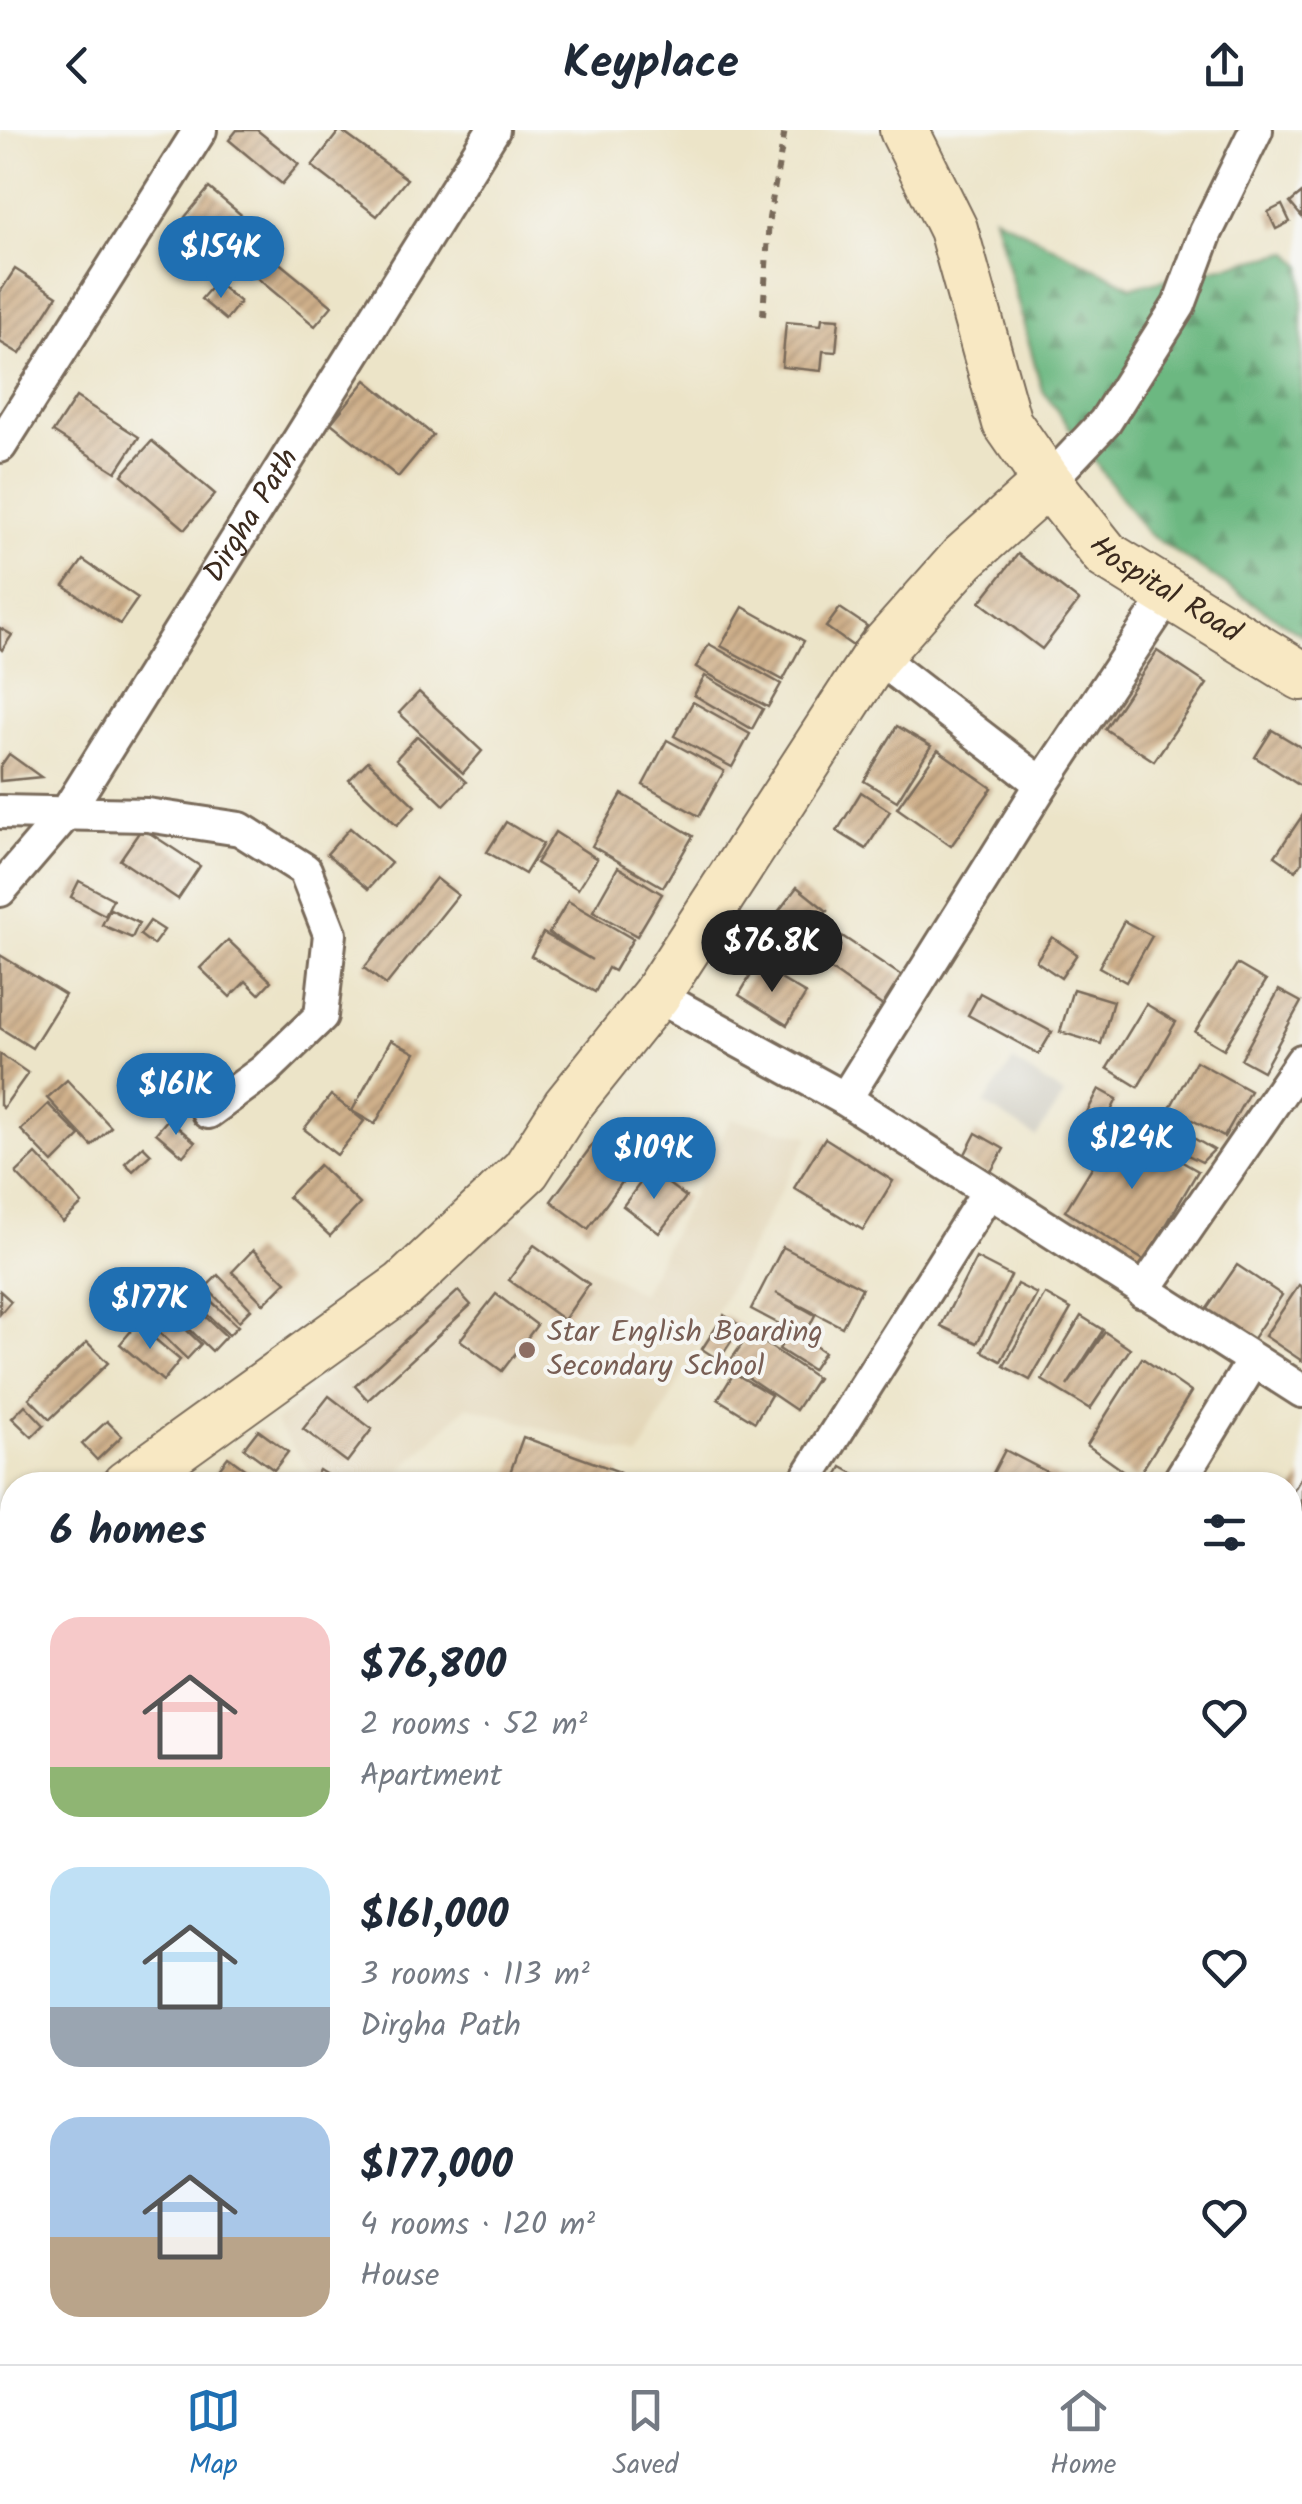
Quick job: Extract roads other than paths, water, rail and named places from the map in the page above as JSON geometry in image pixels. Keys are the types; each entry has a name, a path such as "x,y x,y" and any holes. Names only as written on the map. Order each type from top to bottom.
{"street":[{"path":"0,446 200,130"},
{"name":"Dirgha Path","path":"0,890 67,812 492,130"},
{"name":"Hospital Road","path":"904,130 953,229 1007,424 1048,482 1106,555 1302,676"},
{"path":"144,1472 404,1285 526,1170 567,1106 656,995 876,656 963,558 1048,482 1105,422 1179,305 1206,232 1256,130"},
{"path":"846,1099 1042,784 1169,594"},
{"path":"876,656 1042,784"},
{"path":"0,812 146,815 240,829 305,870 330,934 322,1016 264,1071 208,1112"},
{"path":"656,995 846,1099 1302,1392"},
{"path":"1143,1292 1302,1061"},
{"path":"811,1472 988,1192"},
{"path":"1185,1472 1253,1361"}],"place":[{"name":"Star English Boarding Secondary School","path":"527,1350"}]}
